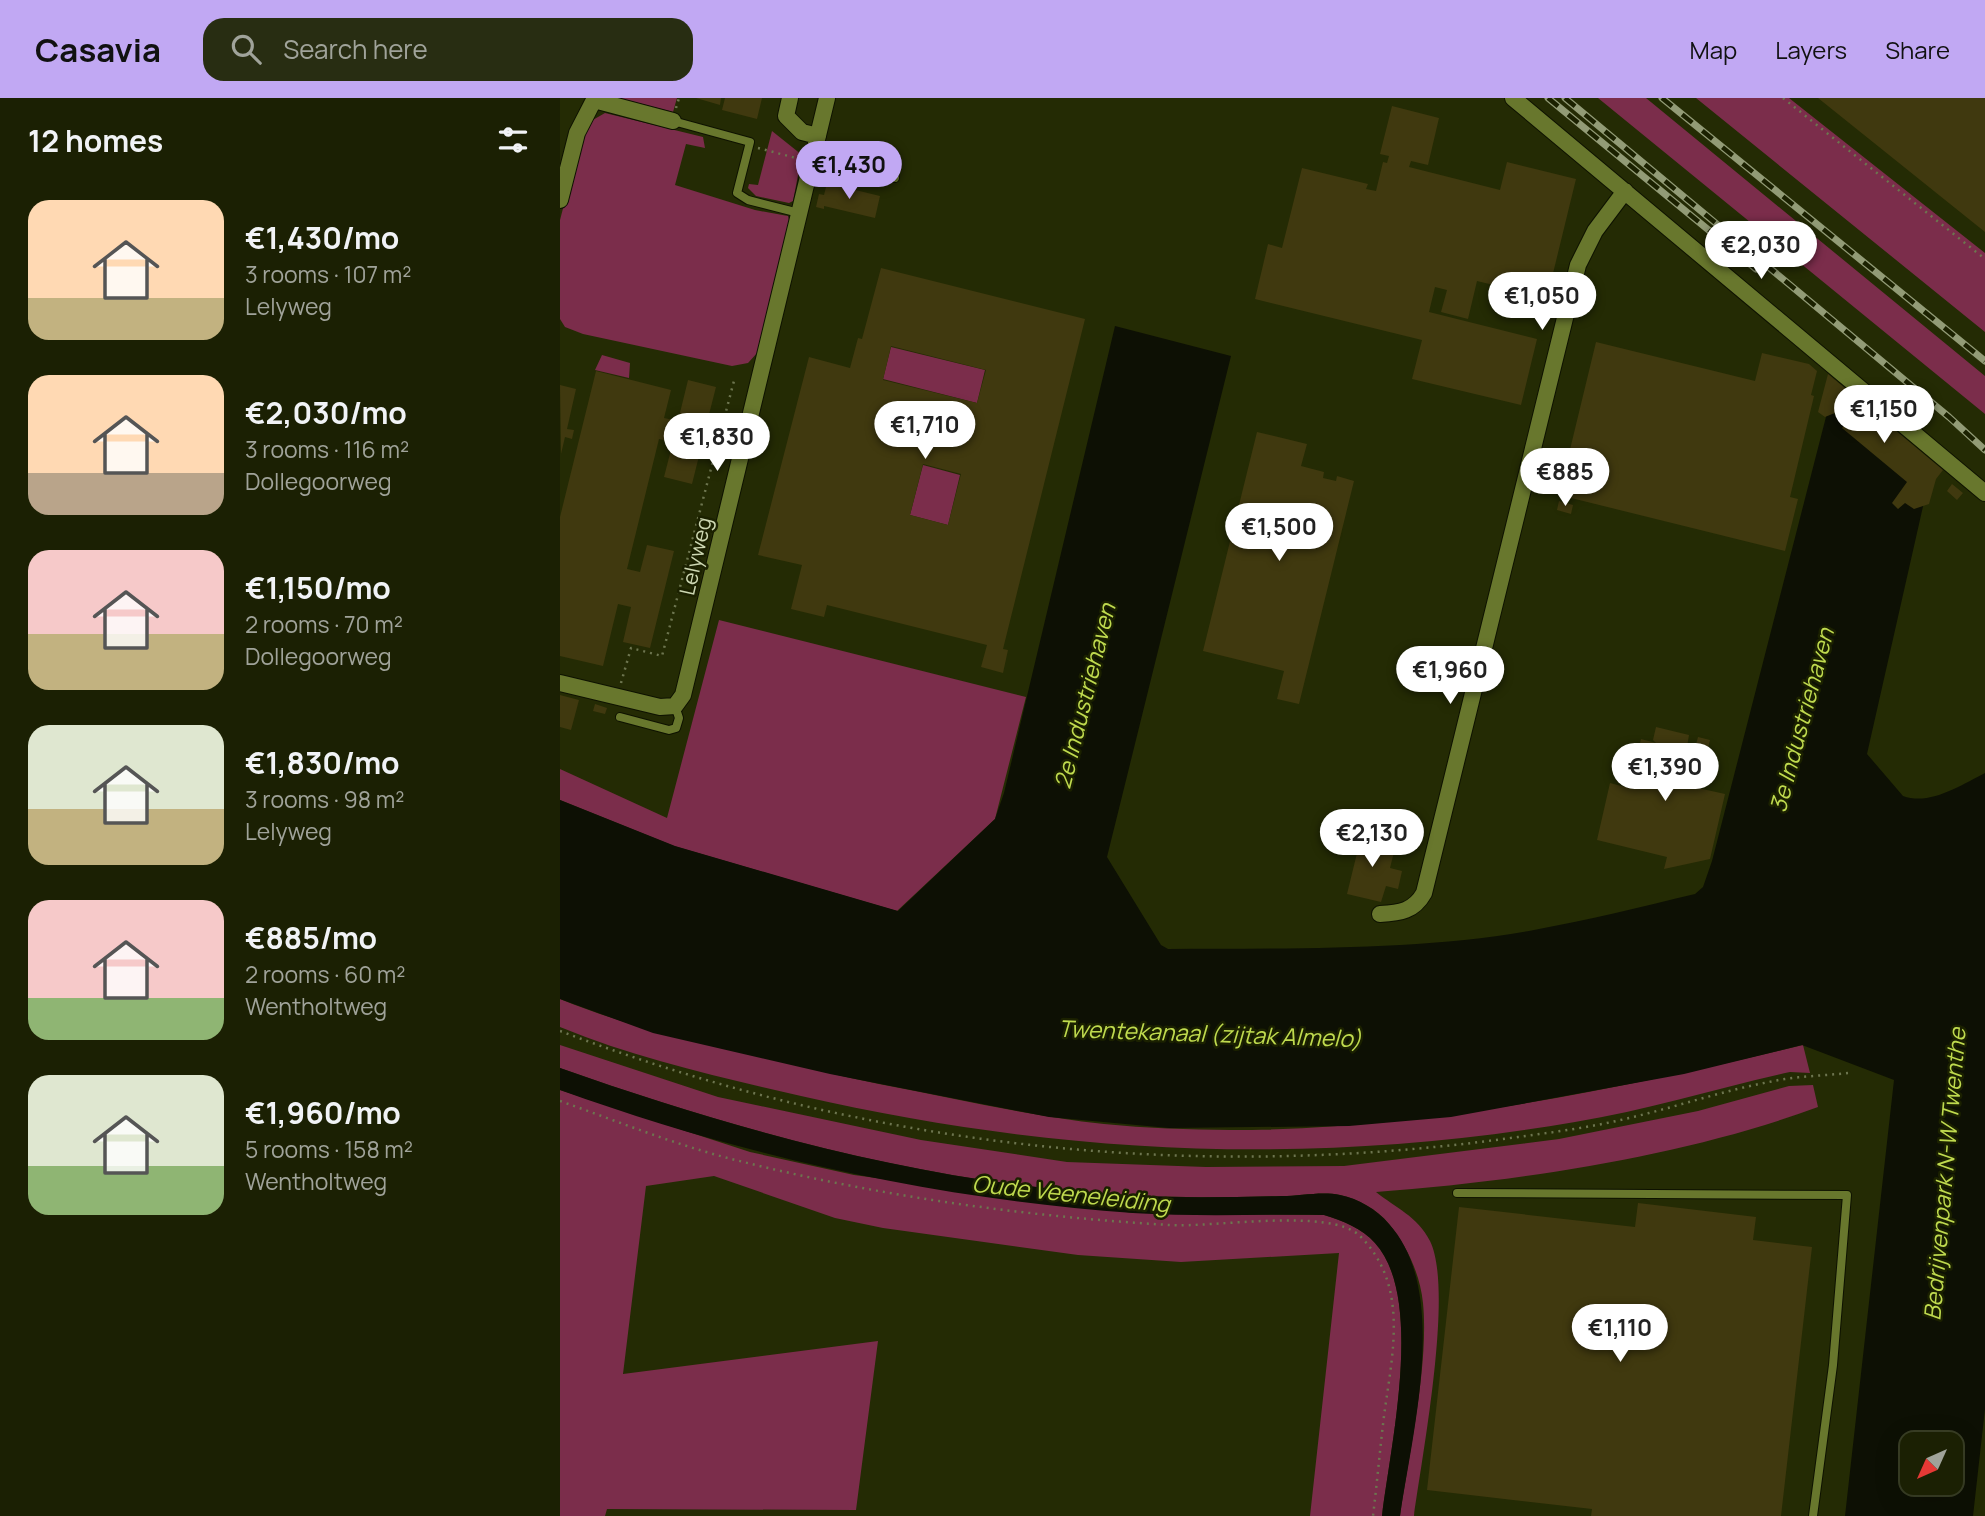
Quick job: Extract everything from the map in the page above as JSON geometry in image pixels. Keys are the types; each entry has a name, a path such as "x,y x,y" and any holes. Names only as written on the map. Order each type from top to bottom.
{"street":[{"path":"790,98 786,116 802,132 818,136"},
{"name":"Lelyweg","path":"675,706 683,695 827,98"},
{"path":"1513,98 1985,493"},
{"path":"560,200 577,133 594,99 673,121"},
{"path":"1380,914 1401,912 1417,905 1424,893 1578,265 1595,231 1625,191"},
{"path":"560,683 660,707 675,706"}],"lane":[{"path":"673,121 750,142 737,193 748,200 799,213"},
{"path":"812,160 895,178"},
{"path":"620,717 669,730 676,728 679,718 675,706"},
{"path":"1457,1194 1847,1195 1833,1364 1813,1516"}],"path":[{"path":"1783,98 1985,259"},
{"path":"748,146 812,160"},
{"path":"617,696 631,648 662,656 735,377"},
{"path":"560,1031 697,1078 848,1116 994,1141 1140,1155 1286,1157 1441,1146 1612,1122 1770,1081 1848,1073"},
{"path":"560,1101 722,1156 917,1198 1029,1213 1172,1225 1300,1221 1342,1224 1359,1235 1384,1272 1396,1326 1373,1516"}],"shaded area":[{"path":"619,98 677,98 673,112"},
{"path":"1598,98 1646,98 1985,376 1985,414"},
{"path":"1696,98 1789,98 1985,253 1985,332"},
{"path":"605,113 703,137 705,148 686,144 675,185 755,210 788,216 790,224 758,352 748,363 732,366 583,334 565,327 560,319 560,220 582,135 591,121"},
{"path":"772,131 802,155 793,201 789,203 756,196 748,188 749,184 758,185"},
{"path":"891,347 985,370 977,403 883,379"},
{"path":"602,355 630,363 629,378 595,370"},
{"path":"923,465 960,475 948,525 910,515"},
{"path":"719,620 1026,697 995,819 897,911 674,846 560,800 560,769 667,818"},
{"path":"560,999 659,1032 735,1051 1019,1112 1104,1124 1193,1129 1281,1129 1369,1124 1544,1100 1630,1084 1803,1045 1810,1073 1790,1072 1602,1117 1477,1136 1380,1145 1283,1149 1187,1148 1090,1142 994,1131 898,1116 740,1082 649,1058 560,1027"},
{"path":"560,1045 718,1097 921,1140 1067,1162 1206,1167 1344,1166 1559,1139 1698,1111 1789,1086 1813,1085 1818,1107 1713,1140 1600,1164 1543,1174 1376,1192 1406,1213 1425,1232 1437,1264 1438,1334 1423,1455 1414,1516 1400,1516 1421,1381 1423,1303 1416,1271 1396,1233 1367,1205 1326,1193 1177,1197 1068,1191 920,1169 846,1153 702,1115 560,1068"},
{"path":"560,1090 750,1152 854,1175 1133,1213 1324,1215 1352,1226 1375,1243 1390,1268 1398,1299 1400,1374 1382,1516 1310,1516 1339,1253 1181,1262 1078,1255 883,1228 835,1218 714,1176 646,1186 623,1374 878,1341 856,1510 607,1509 605,1516 560,1516"}],"water":[{"path":"1115,326 1231,356 1107,857 1161,945 1168,949 1305,948 1445,942 1534,930 1695,894 1703,887 1712,861 1828,409 1923,489 1924,502 1867,754 1903,796 1913,798 1945,793 1985,773 1985,1409 1973,1516 1845,1516 1894,1080 1802,1045 1684,1074 1451,1117 1349,1126 1169,1128 1049,1117 830,1074 653,1033 560,999 560,800 675,846 898,911 995,819 1004,793"},
{"name":"Oude Veeneleiding","path":"560,1068 702,1115 774,1135 920,1169 1068,1191 1178,1197 1326,1193 1360,1202 1373,1209 1389,1224 1407,1252 1418,1286 1422,1364 1400,1516 1382,1516 1400,1374 1398,1299 1390,1268 1375,1243 1352,1226 1324,1215 1133,1213 1059,1206 914,1186 771,1155 630,1114 560,1090"}],"building":[{"path":"696,98 721,98 720,105"},
{"path":"725,98 762,98 757,119 722,110"},
{"path":"1818,98 1985,98 1985,232"},
{"path":"1392,106 1439,118 1428,165 1411,161 1409,167 1500,190 1507,162 1576,179 1547,298 1477,281 1468,319 1441,312 1447,290 1435,287 1429,312 1537,339 1521,405 1412,379 1422,340 1255,299 1268,244 1282,248 1302,168 1368,184 1366,189 1376,191 1383,162 1387,163 1389,156 1380,154"},
{"path":"827,183 880,196 875,218 824,206 824,209 816,207 819,194 824,195"},
{"path":"881,268 1085,319 1003,649 1008,650 1003,673 981,667 987,645 827,605 824,617 791,609 802,565 758,555 809,357 850,368 858,338 862,339","holes":["891,346 986,370 977,403 883,380","923,464 961,474 948,525 910,515"]},
{"path":"1596,342 1755,381 1762,353 1809,364 1817,371 1811,395 1814,396 1790,497 1798,499 1785,551 1559,495"},
{"path":"596,371 671,390 664,418 678,421 688,380 716,387 702,442 705,443 702,457 699,456 692,484 664,477 673,442 659,439 627,569 640,572 647,545 674,551 650,648 623,642 631,607 618,604 603,666 560,656 560,517"},
{"path":"1828,374 1943,470 1936,479 1929,504 1914,509 1905,503 1898,509 1892,503 1907,482 1842,428 1851,417 1842,410 1825,417 1818,412"},
{"path":"560,385 576,389 567,429 574,430 572,439 565,437 561,454"},
{"path":"1257,432 1307,444 1301,466 1324,472 1323,478 1336,481 1337,476 1354,481 1299,704 1277,699 1284,671 1203,651"},
{"path":"1952,484 1963,493 1957,500 1947,491"},
{"path":"1559,501 1573,505 1571,514 1557,510"},
{"path":"560,695 579,700 571,730 560,727"},
{"path":"595,704 607,708 605,714 593,711"},
{"path":"1656,727 1689,735 1687,747 1695,748 1698,737 1710,740 1698,788 1725,794 1710,859 1664,869 1667,857 1597,840 1610,783 1629,788 1641,739 1656,743 1653,740"},
{"path":"1352,833 1395,848 1390,868 1402,871 1398,889 1386,886 1381,902 1347,894 1358,849 1348,847"},
{"path":"1638,1203 1756,1217 1753,1240 1812,1247 1781,1516 1591,1516 1592,1509 1427,1490 1459,1207 1635,1227"}],"railway":[{"path":"1548,98 1756,269"},
{"path":"1565,98 1949,417 1985,450"},
{"path":"1662,98 1985,361"}],"water label":[{"name":"2e Industriehaven","path":"1084,696"},
{"name":"3e Industriehaven","path":"1801,720"},
{"name":"Twentekanaal (zijtak Almelo)","path":"1210,1033"},
{"name":"Bedrijvenpark N-W Twenthe","path":"1944,1174"}]}
